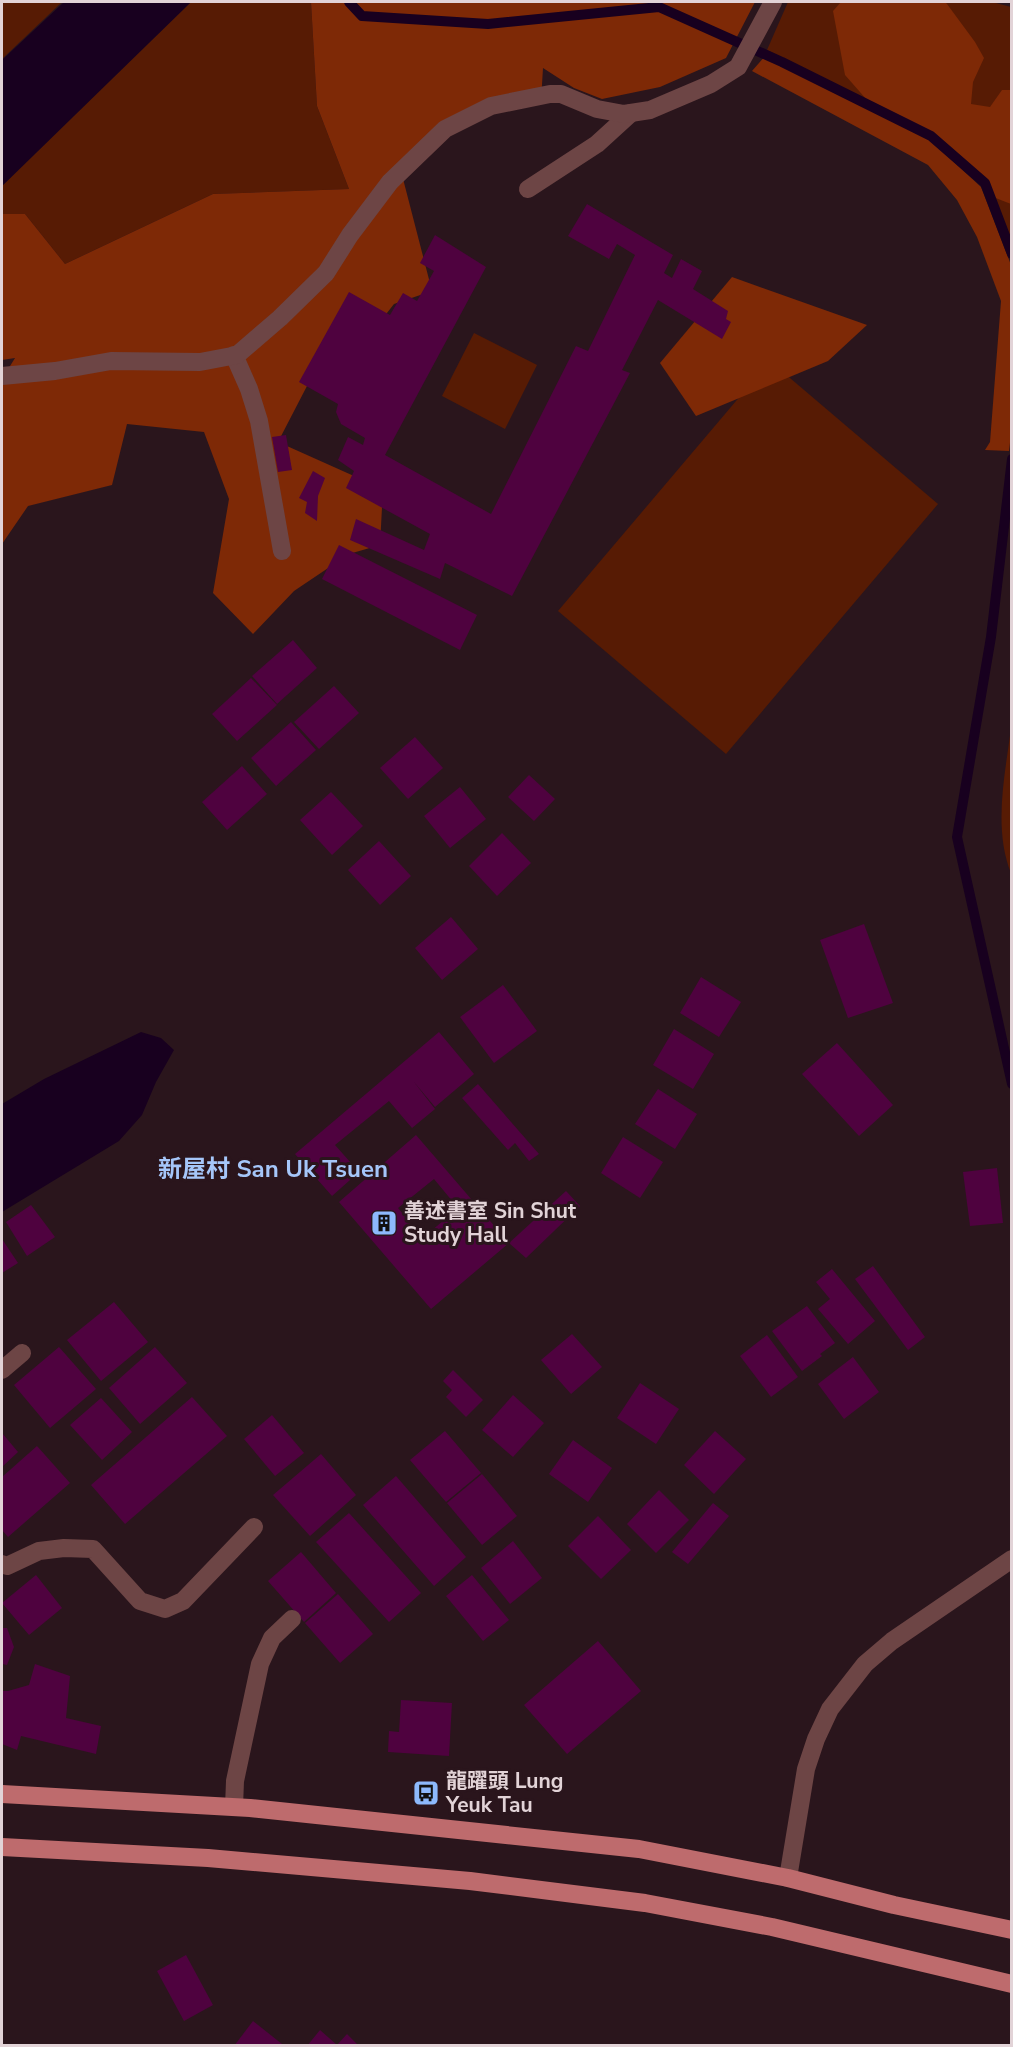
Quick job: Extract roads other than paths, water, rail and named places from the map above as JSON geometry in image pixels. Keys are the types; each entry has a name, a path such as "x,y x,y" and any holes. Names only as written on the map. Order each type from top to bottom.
{"main road":[{"path":"2,1794 234,1807 440,1826 639,1849 788,1878 894,1905 1011,1930"},
{"path":"2,1847 208,1858 470,1881 645,1903 772,1927 1011,1984"}],"street":[{"path":"2,376 55,371 111,361 200,362 234,356 280,318 326,273 350,235 390,182 445,129 491,106 550,94 561,94 597,109 624,114 650,110 711,84 730,73 742,61 773,2"},
{"path":"528,189 597,144 631,113"},
{"path":"234,356 249,389 259,421 282,551"},
{"path":"2,1370 22,1353"},
{"path":"2,1564 7,1566 39,1551 64,1548 93,1549 140,1601 165,1609 183,1600 254,1527"},
{"path":"788,1878 806,1769 816,1739 830,1709 865,1664 892,1641 1011,1558"},
{"path":"234,1807 235,1781 260,1664 272,1638 292,1619"}],"waterway":[{"path":"349,2 362,16 488,24 659,7 782,62 931,136 985,183 1012,254"},
{"path":"1012,459 991,637 957,837 1012,1084"}],"place":[{"name":"善述書室 Sin Shut Study Hall","path":"384,1223"},
{"name":"龍躍頭 Lung Yeuk Tau","path":"426,1793"}],"district":[{"name":"新屋村 San Uk Tsuen","path":"273,1169"}]}
